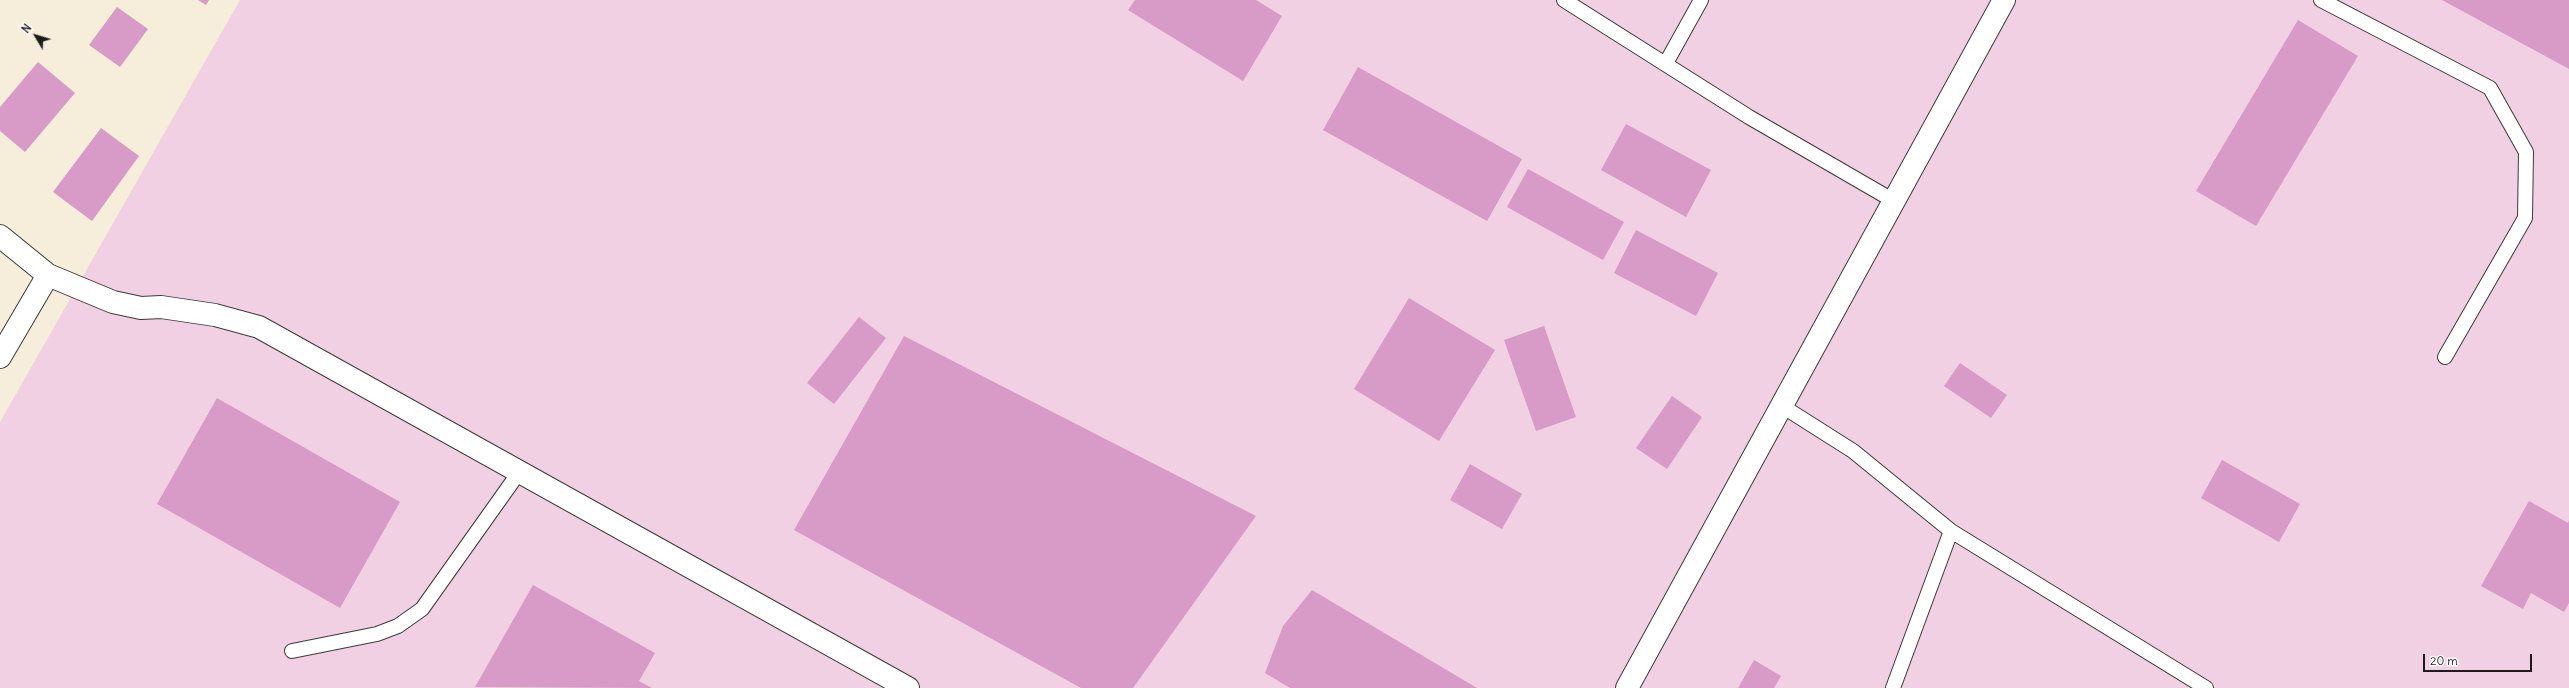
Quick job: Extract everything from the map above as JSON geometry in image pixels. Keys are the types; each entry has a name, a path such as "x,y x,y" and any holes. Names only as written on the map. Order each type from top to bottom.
{"street":[{"path":"1627,688 2004,0"},
{"path":"0,236 48,275 113,302 141,308 161,307 215,315 259,327 908,688"},
{"path":"0,357 48,275"}],"lane":[{"path":"1564,0 1666,63 1749,117 1894,201"},
{"path":"1666,63 1701,0"},
{"path":"2321,0 2490,88 2526,152 2525,218 2445,357"},
{"path":"1782,406 1853,451 1951,531 2206,688"},
{"path":"292,651 377,634 398,626 422,609 520,471"},
{"path":"1893,688 1951,531"}],"shaded area":[{"path":"240,0 2569,0 2569,688 0,688 0,422"}],"building":[{"path":"198,0 209,0 206,5"},
{"path":"1135,0 1256,0 1282,16 1243,81 1128,10"},
{"path":"2442,0 2569,0 2569,69"},
{"path":"117,7 148,29 120,67 89,45"},
{"path":"2298,20 2358,56 2256,226 2196,191"},
{"path":"38,62 75,93 25,152 0,131 0,107"},
{"path":"1358,67 1522,159 1487,221 1323,130"},
{"path":"1626,124 1711,170 1686,217 1601,170"},
{"path":"101,128 139,156 92,221 53,192"},
{"path":"1528,169 1624,222 1603,260 1507,207"},
{"path":"1636,230 1718,273 1696,316 1614,273"},
{"path":"1409,298 1495,350 1439,441 1354,389"},
{"path":"859,317 886,338 834,404 807,383"},
{"path":"1544,326 1576,417 1536,431 1504,340"},
{"path":"904,336 1256,516 1133,688 1081,688 794,530"},
{"path":"1960,363 2007,395 1991,418 1944,386"},
{"path":"1672,396 1702,417 1667,469 1636,448"},
{"path":"217,398 400,502 340,608 157,504"},
{"path":"2222,460 2300,504 2279,542 2201,498"},
{"path":"1470,464 1522,494 1502,529 1450,500"},
{"path":"2529,501 2568,523 2569,520 2569,603 2564,612 2531,593 2523,609 2481,586"},
{"path":"533,585 655,653 639,681 652,688 475,687"},
{"path":"1312,590 1477,688 1290,688 1265,673 1283,626"},
{"path":"1754,660 1781,676 1774,688 1738,688"}]}
